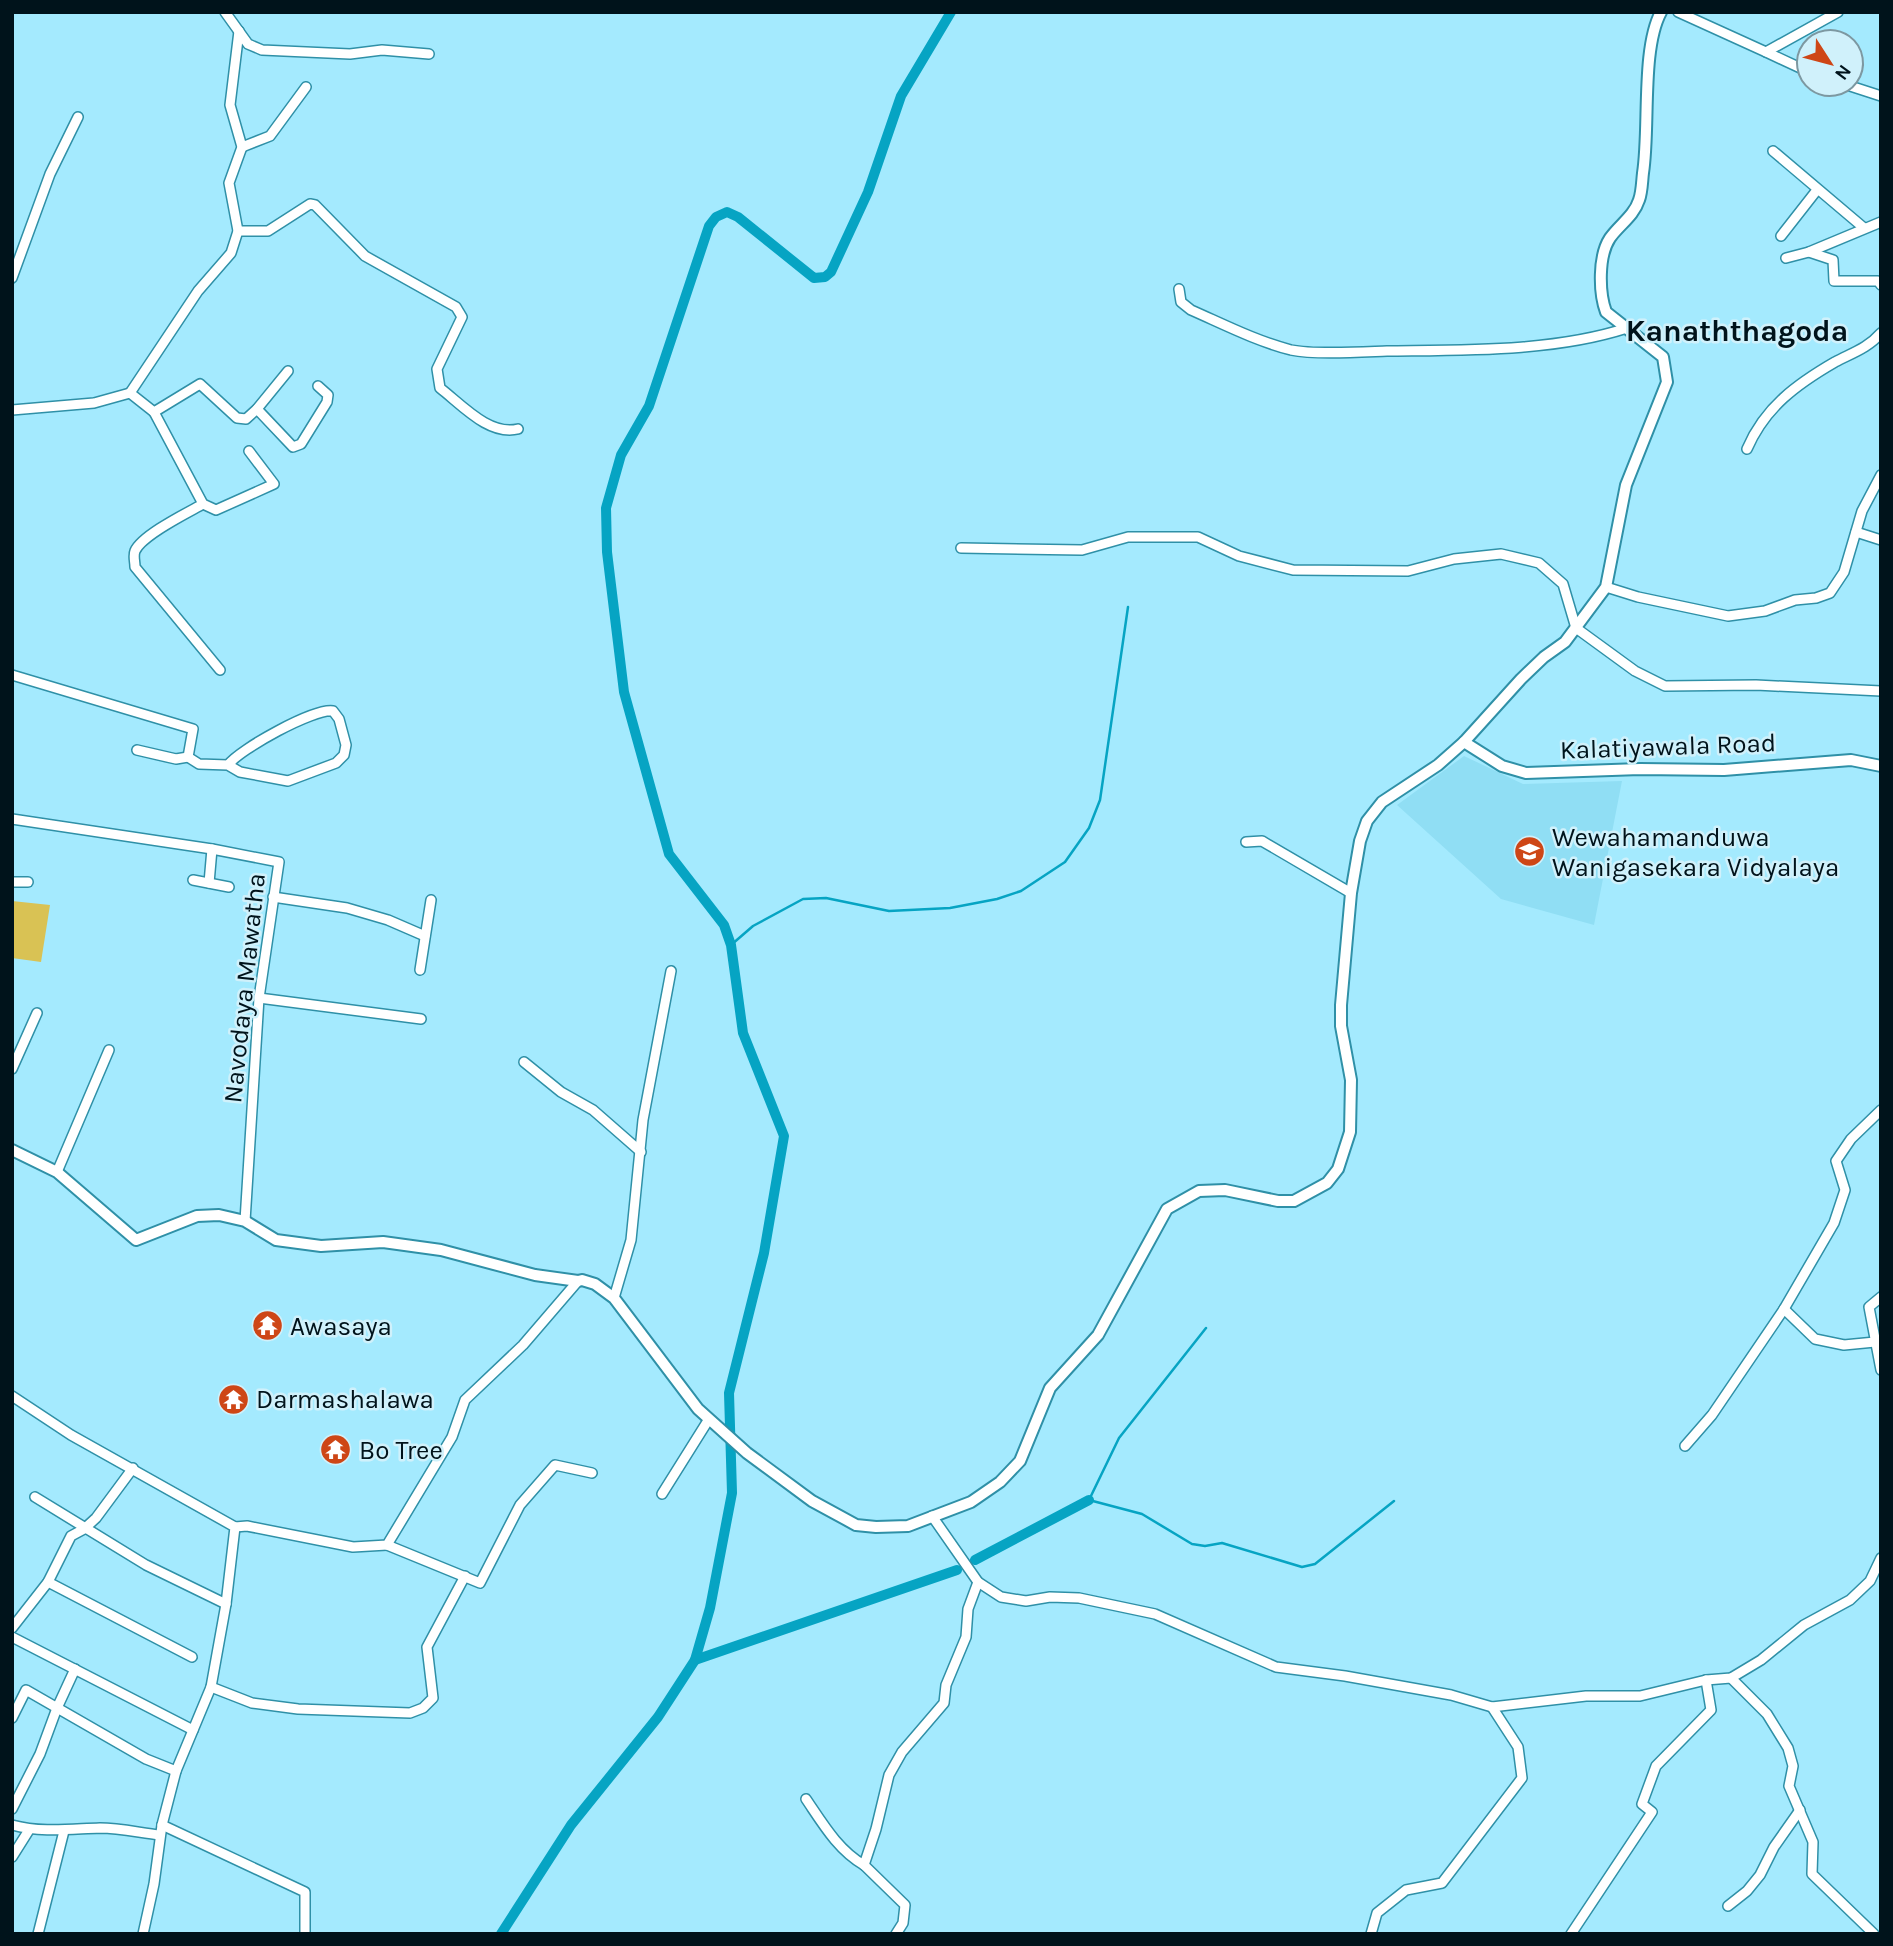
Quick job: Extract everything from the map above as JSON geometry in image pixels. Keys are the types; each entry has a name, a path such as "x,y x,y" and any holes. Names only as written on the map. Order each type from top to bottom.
{"street":[{"path":"225,12 248,44 262,50 350,54 382,50 429,54"},
{"path":"12,1150 57,1172 136,1240 197,1216 219,1215 245,1221 276,1240 321,1246 383,1242 440,1250 535,1275 595,1284 614,1298 698,1409 747,1453 812,1502 856,1525 908,1526 971,1502 1000,1482 1020,1461 1050,1388 1098,1335 1167,1209 1199,1191 1225,1190 1278,1201 1294,1201 1327,1183 1338,1169 1350,1132 1351,1080 1341,1026 1341,1005 1351,893 1360,841 1367,821 1382,802 1438,765 1464,742 1521,679 1565,642 1606,587 1626,485 1667,382 1663,357 1606,312 1602,302 1601,271 1609,240 1627,221 1639,200 1647,145 1650,53 1655,23 1661,12"},
{"path":"1678,12 1795,65"},
{"path":"1766,52 1832,14"},
{"path":"12,410 94,403 130,393 198,291 231,253 238,231 229,184 242,147 229,105 239,31"},
{"path":"242,147 270,136 306,87"},
{"path":"12,278 50,174 78,117"},
{"path":"1773,150 1864,228"},
{"path":"1781,236 1817,190"},
{"path":"238,231 268,230 310,204 315,205 365,256 456,307 462,317 437,369 440,388 492,427 506,432 518,429"},
{"path":"1786,258 1809,252 1881,222"},
{"path":"1809,252 1833,260 1834,281 1878,281 1881,285"},
{"path":"1179,289 1181,302 1191,310 1264,342 1294,351 1502,349 1602,337 1627,328"},
{"path":"1747,449 1755,430 1789,391 1837,361 1861,350 1881,332"},
{"path":"154,412 200,384 237,418 246,419 257,410 288,371"},
{"path":"257,410 293,447 301,444 327,402 328,395 318,386"},
{"path":"130,393 154,412 203,504 216,510 274,484 249,450"},
{"path":"1606,587 1638,597 1728,615 1765,611 1795,600 1830,593 1844,572 1862,511 1881,475"},
{"path":"203,504 139,544 133,554 135,567 220,670"},
{"path":"1856,531 1881,541"},
{"path":"961,548 1082,550 1128,537 1198,537 1239,556 1293,570 1408,571 1454,559 1501,554 1539,563 1563,584 1576,628 1635,671 1665,686 1756,684 1881,691"},
{"path":"12,675 193,729 188,757"},
{"path":"137,750 176,759 188,757 199,764 228,765 240,772 288,781 336,763 344,755 346,745 340,719 333,711 324,710 280,730 233,757 228,765"},
{"name":"Kalatiyawala Road","path":"1464,742 1502,766 1526,773 1640,769 1724,770 1851,760 1881,766"},
{"name":"Navodaya Mawatha","path":"12,819 212,849 279,862 259,998 245,1221"},
{"path":"1246,842 1262,841 1351,893"},
{"path":"209,883 212,849"},
{"path":"193,880 229,887"},
{"path":"12,882 28,882"},
{"path":"273,897 347,908 388,920 425,936"},
{"path":"420,970 431,900"},
{"path":"614,1298 631,1240 643,1119 670,971"},
{"path":"259,998 421,1019"},
{"path":"12,1069 37,1013"},
{"path":"57,1172 109,1050"},
{"path":"524,1062 561,1092 593,1110 641,1152"},
{"path":"1685,1446 1712,1415 1784,1309 1834,1223 1845,1190 1836,1161 1851,1139 1881,1110"},
{"path":"387,1545 452,1437 465,1400 523,1345 578,1281"},
{"path":"1881,1297 1868,1307 1881,1370"},
{"path":"1784,1309 1815,1339 1844,1345 1875,1342"},
{"path":"12,1396 71,1435 235,1527 247,1526 353,1547 387,1545 480,1583 520,1505 555,1465 592,1474"},
{"path":"663,1494 709,1419"},
{"path":"12,1628 48,1582 71,1536 84,1529 133,1468"},
{"path":"35,1497 146,1565 226,1604"},
{"path":"932,1516 978,1582 1001,1598 1026,1601 1050,1597 1079,1598 1155,1614 1276,1667 1451,1695 1492,1707 1586,1696 1640,1696 1706,1680 1731,1678 1761,1660 1804,1625 1850,1600 1870,1581 1881,1558"},
{"path":"142,1934 154,1884 162,1825 176,1771 211,1687 226,1604 235,1527"},
{"path":"211,1687 252,1703 298,1709 410,1713 433,1698 428,1647 465,1576"},
{"path":"48,1582 192,1657"},
{"path":"864,1865 889,1774 902,1752 944,1703 946,1685 966,1637 968,1609 978,1582"},
{"path":"12,1637 193,1730"},
{"path":"12,1809 40,1754 75,1670"},
{"path":"1731,1678 1767,1714 1788,1748 1793,1766 1789,1786 1813,1842 1812,1874 1874,1934"},
{"path":"1571,1934 1652,1812 1642,1804 1656,1766 1710,1710 1706,1680"},
{"path":"12,1718 26,1690 146,1759 176,1771"},
{"path":"1371,1934 1377,1913 1406,1890 1442,1883 1521,1778 1518,1747 1492,1707"},
{"path":"806,1799 836,1842 905,1905 897,1934"},
{"path":"1728,1906 1754,1883 1774,1847 1800,1810"},
{"path":"12,1825 29,1830 103,1828 160,1835"},
{"path":"162,1825 305,1892 305,1934"},
{"path":"12,1857 29,1830"},
{"path":"38,1934 64,1831"}],"shaded area":[{"name":"Wewahamanduwa Wanigasekara Vidyalaya","path":"1464,756 1523,784 1622,781 1594,925 1501,899 1397,805"},
{"path":"12,901 50,905 41,962 12,958"}],"waterway":[{"path":"501,1934 571,1825 658,1717 695,1660 710,1608 732,1493 729,1393 764,1253 784,1136 743,1033 731,945 724,925 669,854 624,692 607,552 606,508 621,455 649,406 709,226 716,217 727,212 738,217 814,278 825,277 831,272 868,192 901,96 951,12"},
{"path":"731,945 753,926 803,899 826,898 889,911 950,908 997,899 1021,891 1065,862 1089,828 1100,800 1128,607"},
{"path":"1206,1328 1119,1438 1089,1500 1142,1514 1192,1544 1205,1546 1222,1543 1302,1567 1315,1564 1394,1501"},
{"path":"975,1560 1089,1500"},
{"path":"695,1660 957,1570"}],"place":[{"name":"Wewahamanduwa Wanigasekara Vidyalaya","path":"1529,852"},
{"name":"Awasaya","path":"267,1326"},
{"name":"Darmashalawa","path":"233,1399"},
{"name":"Bo Tree","path":"336,1450"}],"district":[{"name":"Kanaththagoda","path":"1737,331"}]}
